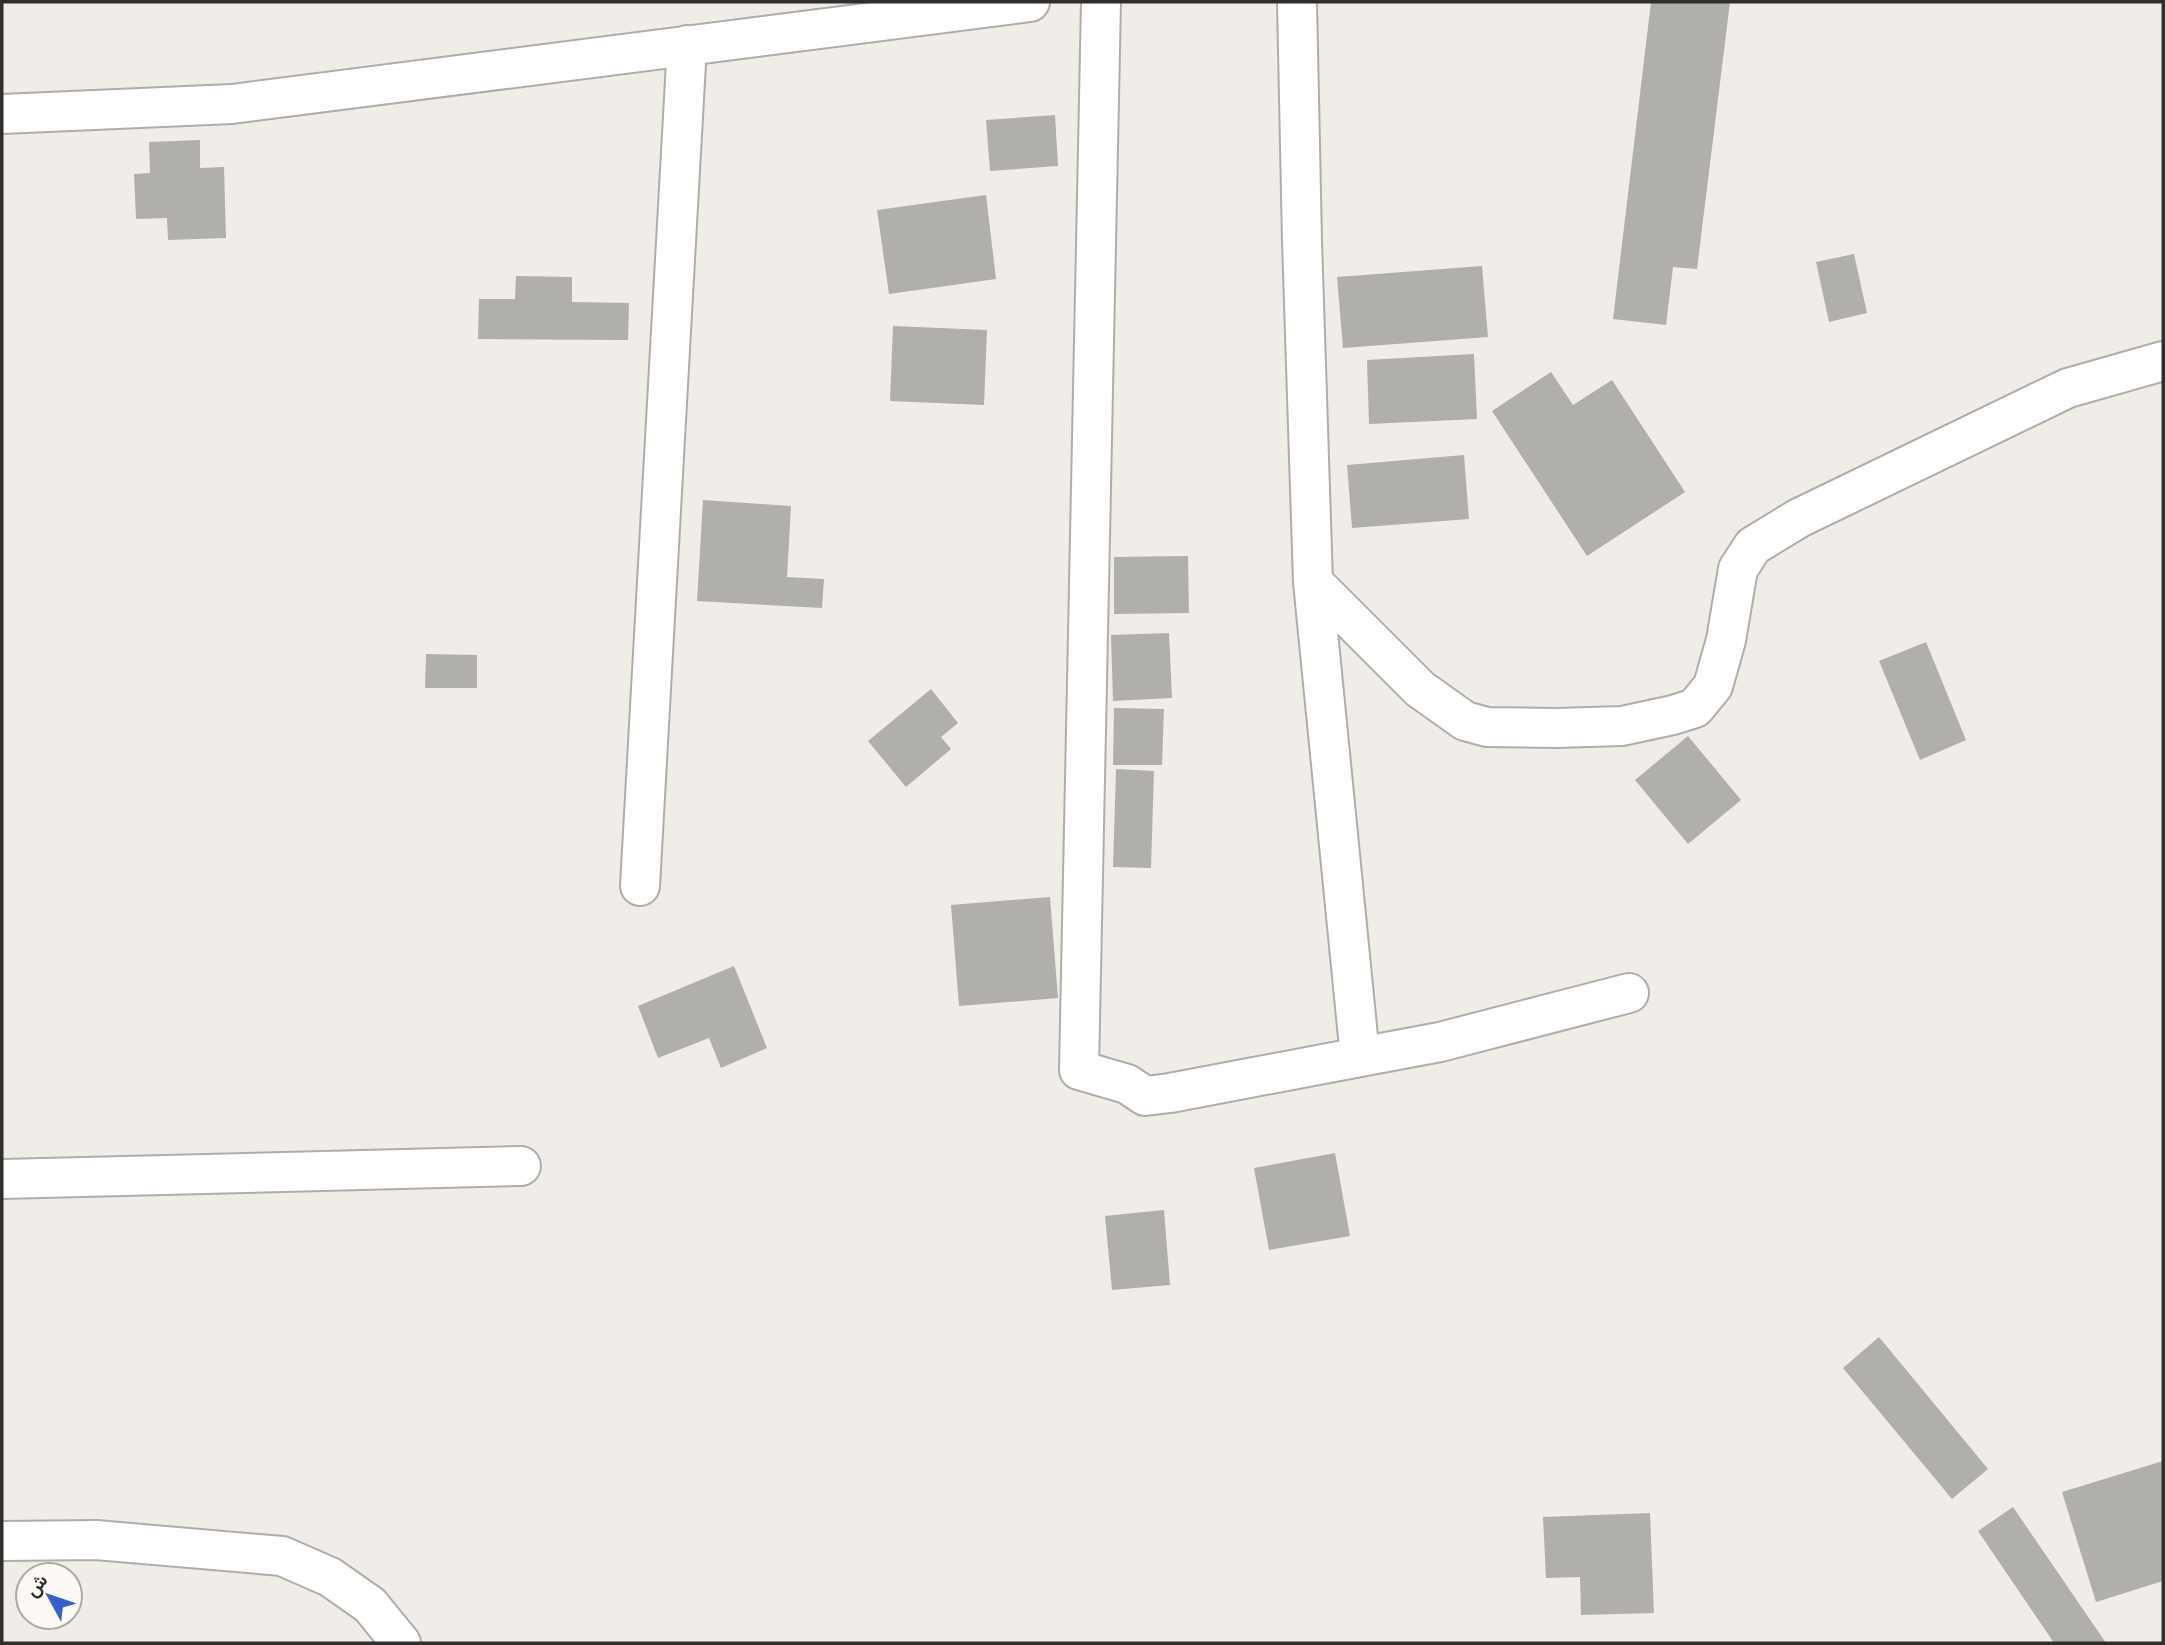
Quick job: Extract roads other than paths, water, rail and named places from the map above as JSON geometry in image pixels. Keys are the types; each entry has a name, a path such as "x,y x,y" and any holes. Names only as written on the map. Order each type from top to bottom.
{"street":[{"path":"2,114 232,104 1030,2"},
{"path":"1101,2 1079,1070 1127,1084 1145,1096 1440,1042 1629,993"},
{"path":"1297,2 1312,582 1360,1057"},
{"path":"640,886 687,45"},
{"path":"1312,582 1420,689 1465,721 1487,727 1569,728 1622,726 1673,715 1695,708 1713,686 1726,640 1738,569 1753,546 1799,518 2068,388 2163,361"},
{"path":"2,1179 521,1166"},
{"path":"2,1541 96,1539 282,1556 330,1577 370,1605 401,1643"}]}
